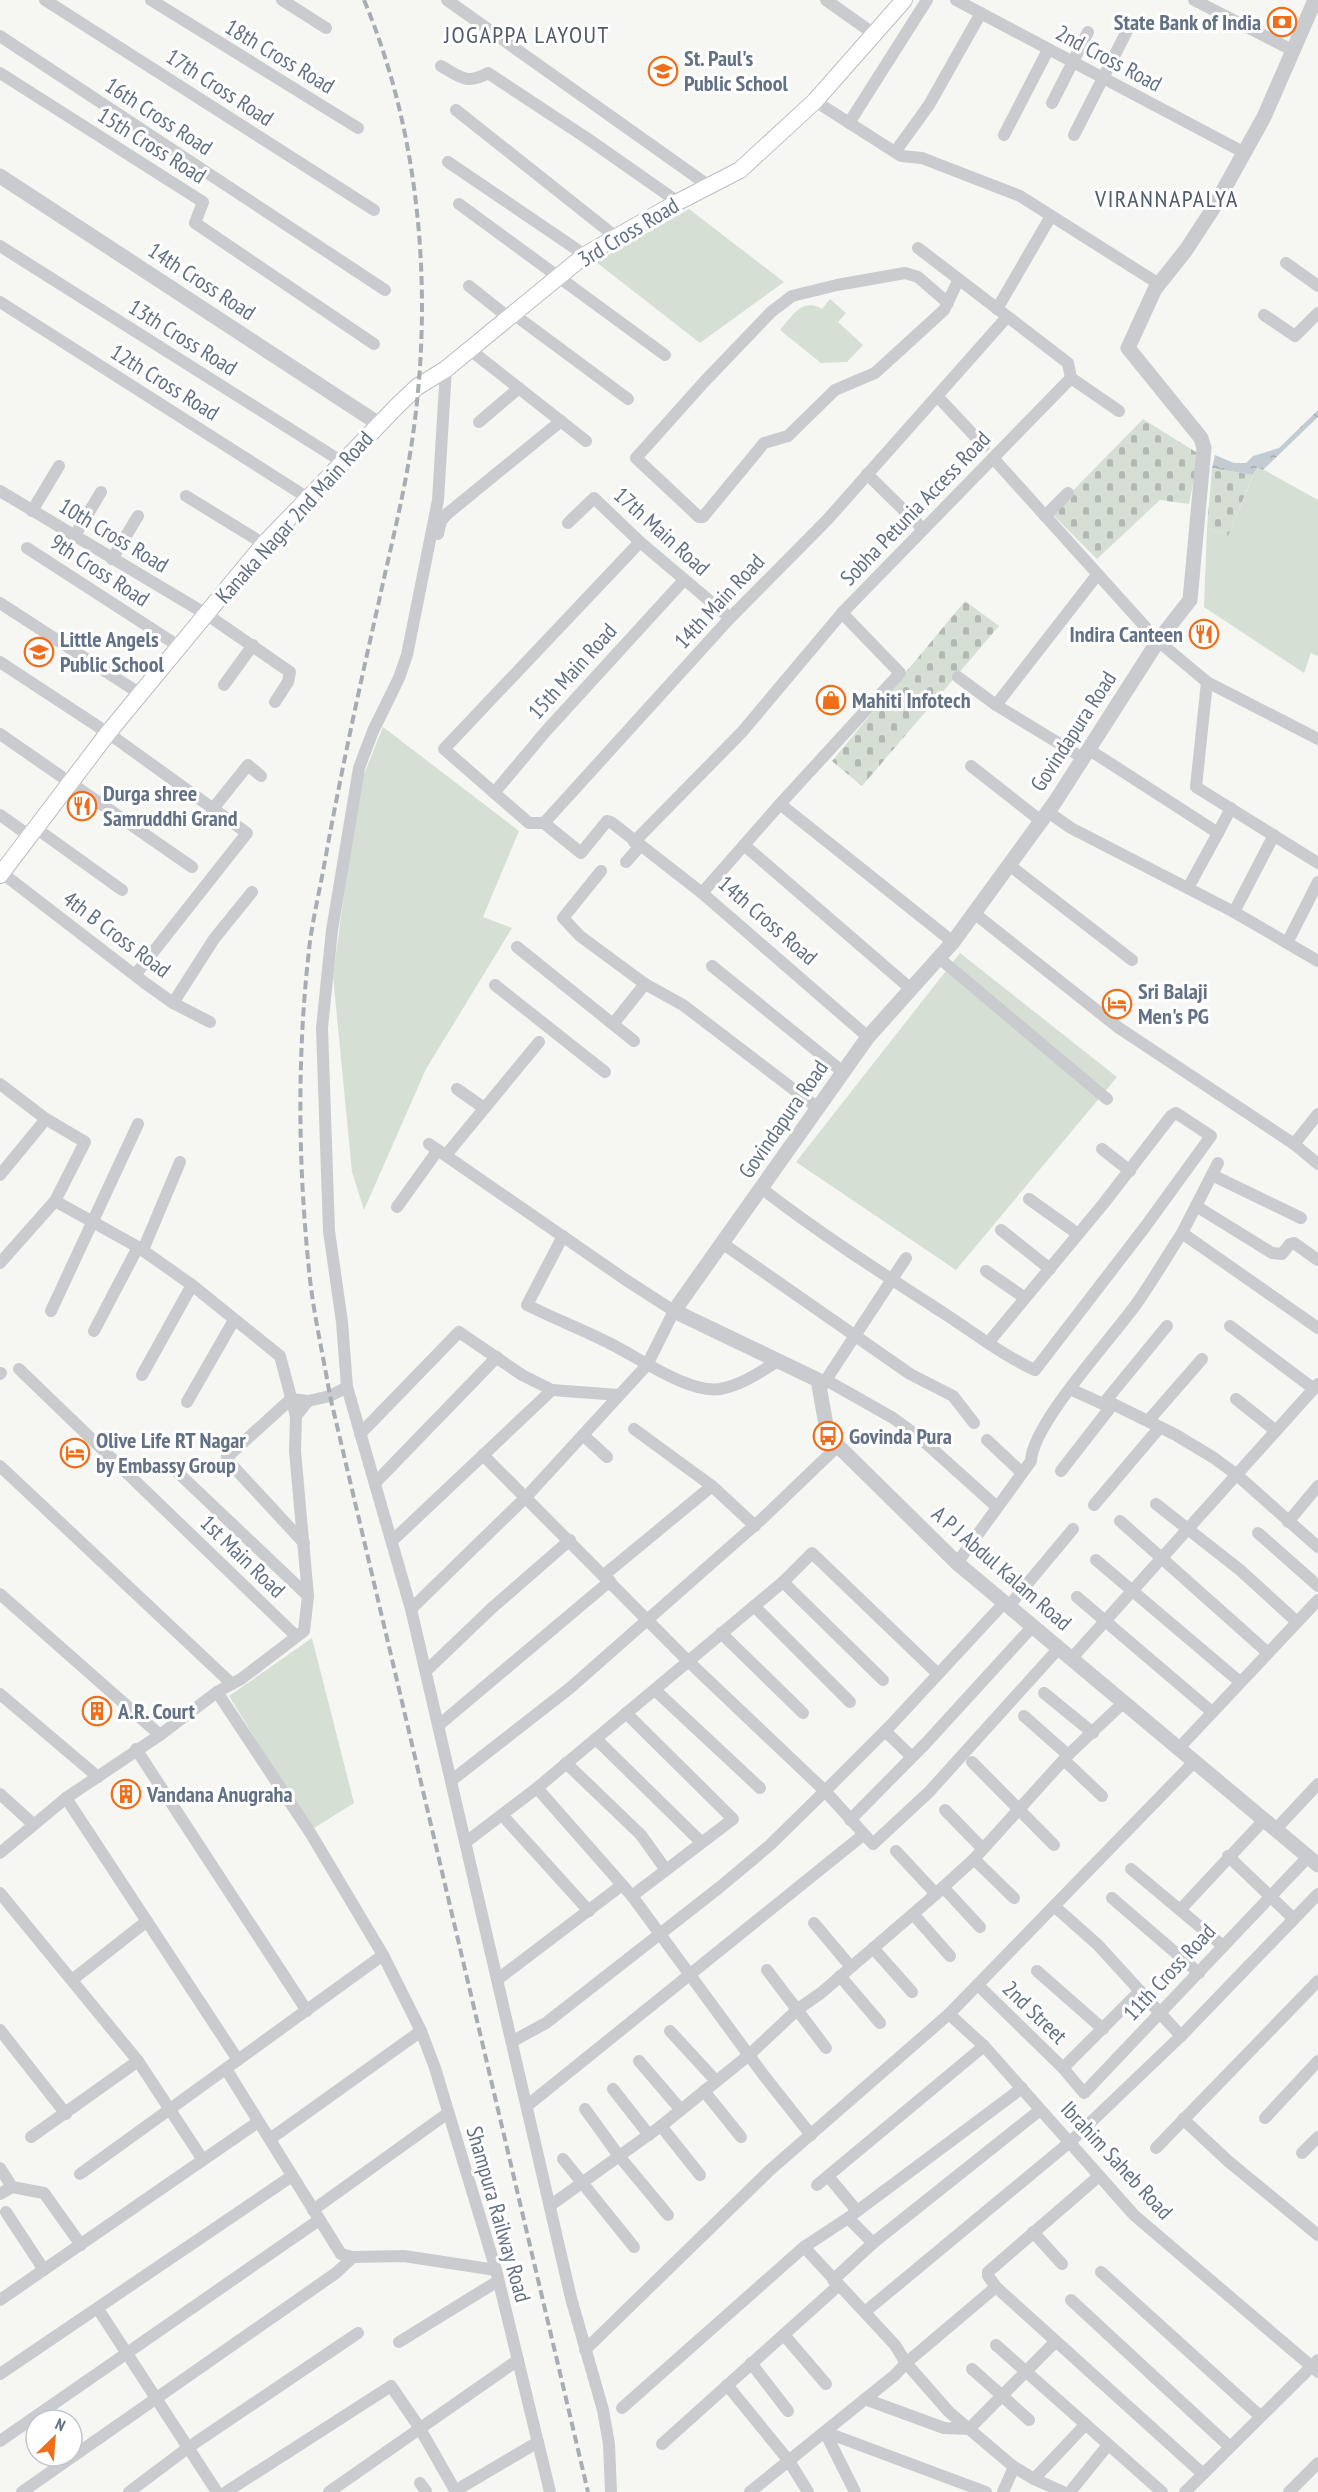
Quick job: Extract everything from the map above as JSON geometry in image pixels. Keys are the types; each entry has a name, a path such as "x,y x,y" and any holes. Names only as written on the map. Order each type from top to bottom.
{"main road":[{"name":"3rd Cross Road","path":"446,369 585,255 740,170 815,101 904,0"},
{"name":"Kanaka Nagar 2nd Main Road","path":"1,874 139,693 180,647 264,544 417,387 446,369"}],"street":[{"name":"17th Cross Road","path":"45,0 374,210"},
{"name":"18th Cross Road","path":"151,0 358,128"},
{"path":"282,0 326,28"},
{"path":"447,0 710,186"},
{"path":"826,0 874,34"},
{"path":"849,123 927,0"},
{"name":"2nd Cross Road","path":"956,0 1243,152"},
{"path":"1194,0 1294,51"},
{"name":"Govindapura Road","path":"674,1311 868,1037 953,942 1045,817 1158,641 1190,600 1205,457 1201,438 1128,348 1159,284 1214,207 1264,117 1315,0"},
{"path":"895,152 929,105 981,13"},
{"path":"1074,135 1131,23"},
{"path":"1052,103 1088,32"},
{"name":"16th Cross Road","path":"0,36 385,290"},
{"path":"1004,135 1048,50"},
{"path":"441,66 464,80 476,80 488,73 588,138 678,202"},
{"name":"15th Cross Road","path":"0,73 203,202 195,224 374,344"},
{"path":"815,101 901,156 922,158 1020,196 1159,284"},
{"path":"456,110 616,237"},
{"path":"448,162 585,255"},
{"name":"14th Cross Road","path":"0,176 379,424"},
{"path":"459,204 665,355"},
{"name":"14th Main Road","path":"544,823 730,618 826,520 937,396 1002,313 1051,216"},
{"name":"13th Cross Road","path":"0,246 344,463"},
{"path":"918,248 958,281 1068,363 1071,378 1119,411"},
{"path":"1286,263 1318,286"},
{"path":"935,291 945,270"},
{"path":"948,303 918,277 905,273 837,285 792,296 771,312 696,390 636,458 699,517 704,517 764,443 788,436 835,390 875,373 944,309 948,303 958,281"},
{"path":"469,286 628,399"},
{"name":"12th Cross Road","path":"0,302 308,498"},
{"path":"1264,315 1295,336 1318,313"},
{"path":"469,349 586,441"},
{"path":"446,369 439,490 407,655 359,768 332,930 321,1048 329,1231 342,1322 347,1387 411,1609 571,2298 603,2410 609,2444 611,2492"},
{"name":"Sobha Petunia Access Road","path":"780,804 900,673 842,614 1071,378"},
{"path":"479,422 519,388"},
{"path":"937,396 984,446"},
{"path":"426,558 435,549 439,526 447,514 561,421"},
{"path":"993,458 1158,641 1207,682 1318,739"},
{"path":"32,511 59,466"},
{"path":"867,474 924,529"},
{"name":"10th Cross Road","path":"0,491 112,560 206,614 290,672 288,682 275,702"},
{"path":"74,537 100,492"},
{"path":"1046,516 1068,493"},
{"path":"186,496 264,544"},
{"name":"17th Main Road","path":"568,523 594,498 640,542 730,618"},
{"path":"112,560 138,516"},
{"path":"637,844 607,821 580,853 544,823 529,823 444,749 640,542"},
{"name":"9th Cross Road","path":"27,548 180,647"},
{"path":"996,705 1097,575"},
{"name":"15th Main Road","path":"494,793 546,731 684,580"},
{"path":"0,603 139,693"},
{"path":"626,862 637,844 742,732 842,614"},
{"path":"224,685 253,645"},
{"path":"0,662 108,733 247,833 135,975"},
{"path":"958,676 996,705 1086,753 1218,833"},
{"path":"1207,682 1196,787 1318,863"},
{"path":"0,734 192,867"},
{"path":"212,810 248,765 261,776"},
{"path":"971,766 1045,817 1071,828 1234,912 1318,962"},
{"path":"702,893 780,804 953,942"},
{"path":"1188,888 1231,808"},
{"path":"0,815 34,833 122,890"},
{"path":"1234,912 1274,835"},
{"name":"14th Cross Road","path":"637,844 702,893 868,1037"},
{"path":"744,845 911,989"},
{"path":"1009,865 1132,960"},
{"path":"601,871 563,918 580,936 645,984 683,1005 818,1108"},
{"name":"4th B Cross Road","path":"1,874 172,1002 210,1022"},
{"path":"1287,943 1318,882"},
{"path":"172,1002 214,939 252,892"},
{"path":"974,913 1119,1028 1294,1144 1318,1164"},
{"path":"517,947 634,1041"},
{"path":"939,958 1107,1099"},
{"path":"712,966 843,1072"},
{"path":"614,1024 645,984"},
{"path":"495,985 605,1072"},
{"path":"397,1208 438,1149 484,1108 539,1042"},
{"path":"0,1084 46,1119 85,1142 55,1201 0,1263"},
{"path":"457,1089 484,1108"},
{"path":"761,1188 816,1230 891,1280 1010,1359 1035,1370 1145,1227 1211,1136 1176,1113 1171,1116 1130,1171 988,1343"},
{"path":"1294,1144 1318,1114"},
{"path":"0,1175 46,1119"},
{"path":"51,1311 138,1124"},
{"path":"438,1149 674,1311 893,1418 919,1437 997,1507"},
{"path":"1102,1149 1130,1171"},
{"path":"94,1331 140,1248 180,1162"},
{"path":"957,1563 1031,1461 1032,1449 1070,1389 1136,1304 1182,1233 1218,1163"},
{"path":"1212,1175 1301,1218"},
{"path":"1029,1199 1078,1234"},
{"path":"0,1853 66,1798 160,1735 304,1631 308,1596 296,1452 296,1416 280,1356 192,1285 140,1248 55,1201"},
{"path":"1196,1206 1272,1253 1282,1254 1290,1244 1294,1243 1318,1260"},
{"path":"1001,1230 1050,1269"},
{"path":"1182,1233 1318,1328"},
{"path":"563,1236 527,1305 608,1342 646,1365 688,1384 718,1389 745,1381 778,1361"},
{"path":"722,1243 910,1374 953,1396 974,1423"},
{"path":"823,1385 906,1258"},
{"path":"986,1270 1025,1298"},
{"path":"142,1375 192,1285"},
{"path":"411,1609 527,1496 646,1365 674,1311"},
{"path":"187,1402 234,1320"},
{"path":"1061,1471 1167,1326"},
{"path":"1071,1659 1104,1619 1189,1530 1316,1387 1230,1326"},
{"path":"360,1434 459,1332 522,1375 552,1390 619,1395"},
{"path":"375,1483 497,1357"},
{"path":"1148,1421 1202,1359"},
{"name":"1st Main Road","path":"19,1369 296,1636"},
{"name":"A P J Abdul Kalam Road","path":"823,1385 828,1436 957,1563 1313,1861"},
{"path":"304,1543 227,1457 291,1399 308,1401 330,1396 347,1387"},
{"path":"1070,1389 1148,1421 1214,1458 1237,1475 1288,1522 1317,1543"},
{"path":"392,1541 552,1390"},
{"path":"1236,1399 1276,1431"},
{"path":"296,1416 308,1401"},
{"path":"1094,1505 1160,1427"},
{"path":"634,1430 712,1486 755,1526"},
{"path":"583,1435 607,1457"},
{"path":"987,1440 1022,1473"},
{"path":"452,1780 570,1688 755,1526 838,1446"},
{"path":"483,1455 527,1496 688,1661 825,1791 873,1844 929,1792 1059,1648"},
{"path":"0,1466 232,1684"},
{"path":"173,1468 308,1596"},
{"path":"439,1725 712,1486"},
{"path":"1288,1522 1318,1486"},
{"path":"1156,1504 1249,1577 1297,1622"},
{"path":"1120,1521 1267,1652"},
{"path":"513,2041 546,2023 770,1845 885,1731 1006,1605 1073,1529"},
{"path":"1258,1533 1318,1586"},
{"path":"426,1671 570,1540"},
{"path":"466,1842 503,1815 596,1739 783,1582 812,1553 938,1674"},
{"path":"1096,1560 1240,1682"},
{"path":"783,1582 883,1680"},
{"path":"0,1594 160,1735"},
{"path":"1077,1597 1212,1712"},
{"path":"1178,1749 1318,1600"},
{"path":"754,1606 850,1702"},
{"path":"850,1820 912,1757 1032,1627"},
{"path":"721,1634 803,1713"},
{"path":"654,1690 759,1788"},
{"name":"Shampura Railway Road","path":"217,1692 311,1834 383,1955 421,2031 497,2276 550,2492"},
{"path":"1044,1693 1093,1734"},
{"path":"0,1694 98,1777"},
{"path":"551,2205 681,2110 749,2055 798,2009 840,1977 913,1914 974,1859 1066,1758 1123,1703"},
{"path":"626,1713 733,1819 632,1896"},
{"path":"1024,1716 1102,1796"},
{"path":"885,1731 912,1757"},
{"path":"596,1739 701,1842"},
{"path":"136,1749 306,2011"},
{"path":"972,1762 1054,1845"},
{"path":"585,2350 770,2170 950,2014 1194,1762"},
{"path":"566,1763 641,1835 666,1870"},
{"path":"1180,1910 1228,1856 1318,1784"},
{"path":"537,1788 632,1896 811,2135"},
{"path":"0,1794 33,1824"},
{"path":"66,1798 238,2060"},
{"path":"945,1810 982,1848"},
{"path":"503,1815 589,1911"},
{"path":"528,2105 863,1835"},
{"path":"896,1851 980,1927"},
{"path":"1228,1856 1294,1919"},
{"path":"974,1859 1014,1898"},
{"name":"11th Cross Road","path":"1063,2068 1084,2093 1271,1897 1313,1861"},
{"path":"1131,1869 1223,1946"},
{"path":"498,1979 622,1885"},
{"path":"0,1893 138,2061 204,2160"},
{"path":"866,2311 1070,2142 1181,2036 1318,1894"},
{"path":"1112,1898 1198,1973"},
{"path":"1054,1906 1098,1946 1181,2036"},
{"path":"913,1914 950,1956"},
{"path":"72,1980 147,1921"},
{"path":"814,1923 851,1967"},
{"path":"873,1948 912,1992"},
{"path":"80,2174 383,1955"},
{"path":"767,1970 826,2048"},
{"path":"1037,1971 1103,2029"},
{"path":"840,1977 880,2023"},
{"path":"1156,2148 1318,1981"},
{"name":"2nd Street","path":"978,1985 1063,2068"},
{"path":"1063,2068 1140,1991"},
{"name":"Ibrahim Saheb Road","path":"950,2014 984,2046 1134,2215 1316,2366"},
{"path":"0,2030 66,2114"},
{"path":"270,2139 421,2031"},
{"path":"670,2031 716,2081"},
{"path":"817,2185 984,2046"},
{"path":"31,2137 138,2061"},
{"path":"639,2061 681,2110"},
{"path":"1264,2118 1318,2061"},
{"path":"226,2069 341,2254 352,2257 404,2256 497,2276"},
{"path":"622,2408 804,2247 853,2215 1022,2088"},
{"path":"613,2089 649,2135"},
{"path":"704,2091 741,2137"},
{"path":"585,2109 619,2156 668,2215"},
{"path":"662,2444 784,2335 873,2243 1040,2110"},
{"path":"0,2441 127,2353 316,2215 448,2113"},
{"path":"1184,2119 1228,2161 1318,2235"},
{"path":"1,2296 81,2245 258,2122"},
{"path":"661,2126 700,2175"},
{"path":"1302,2153 1318,2137"},
{"path":"563,2159 634,2247"},
{"path":"0,2168 12,2187"},
{"path":"0,2374 292,2176"},
{"path":"828,2176 873,2243"},
{"path":"1099,2176 988,2272 988,2276 996,2287 1203,2474"},
{"path":"0,2194 12,2187 44,2193 81,2245"},
{"path":"6,2212 44,2270"},
{"path":"1033,2232 1062,2265"},
{"path":"804,2247 836,2283 866,2311 895,2344 906,2362 950,2412 1014,2467 1034,2480 1063,2492"},
{"path":"22,2492 158,2400 336,2273 352,2257"},
{"path":"1101,2272 1260,2416"},
{"path":"399,2342 497,2276"},
{"path":"753,2491 996,2287"},
{"path":"1071,2300 1230,2447"},
{"path":"98,2308 218,2492"},
{"path":"129,2492 189,2447 358,2333"},
{"path":"784,2335 826,2384"},
{"path":"865,2399 944,2428 969,2429 1056,2341"},
{"path":"996,2345 1162,2492"},
{"path":"329,2492 518,2360"},
{"path":"751,2363 789,2411"},
{"path":"1185,2492 1260,2416 1316,2366"},
{"path":"972,2369 1029,2420"},
{"path":"727,2385 789,2462 808,2492"},
{"path":"226,2492 391,2386 419,2427 455,2492 538,2442"},
{"path":"1034,2480 1085,2425"},
{"path":"825,2432 855,2492"},
{"path":"825,2432 986,2492"},
{"path":"1070,2492 1108,2445"},
{"path":"1289,2492 1318,2463"},
{"path":"1003,2492 1014,2467"}],"green space":[{"path":"689,209 784,282 700,343 596,262"},
{"path":"830,299 846,313 838,322 863,345 847,362 821,363 780,330 798,310 809,305 822,309"},
{"path":"1143,419 1199,454 1189,504 1160,500 1097,559 1051,513"},
{"path":"1257,466 1318,500 1318,656 1311,653 1304,673 1204,607 1207,528 1228,536"},
{"path":"1212,468 1253,475 1228,536 1207,528"},
{"path":"965,601 999,626 862,786 832,761"},
{"path":"383,727 519,831 483,917 512,928 426,1069 364,1210 352,1172 333,976 358,789"},
{"path":"960,953 1117,1077 956,1270 796,1162"},
{"path":"312,1638 354,1803 311,1830 229,1696"}],"water":[{"path":"1318,410 1318,417 1263,470 1257,467 1253,475 1212,468 1215,455 1234,463 1246,463 1253,456 1279,448"}],"railway":[{"path":"364,0 384,53 399,108 410,164 418,221 422,278 422,335 418,392 408,467 343,766 310,940 302,1030 300,1110 305,1230 313,1302 330,1396 588,2492"}],"place":[{"name":"State Bank of India","path":"1282,22"},
{"name":"St. Paul's Public School","path":"663,71"},
{"name":"Indira Canteen","path":"1204,634"},
{"name":"Little Angels Public School","path":"39,652"},
{"name":"Mahiti Infotech","path":"831,700"},
{"name":"Durga shree Samruddhi Grand","path":"82,806"},
{"name":"Sri Balaji Men's PG","path":"1117,1004"},
{"name":"Govinda Pura","path":"828,1436"},
{"name":"Olive Life RT Nagar by Embassy Group","path":"75,1453"},
{"name":"A.R. Court","path":"97,1711"},
{"name":"Vandana Anugraha","path":"126,1794"}],"district":[{"name":"JOGAPPA LAYOUT","path":"527,34"},
{"name":"VIRANNAPALYA","path":"1167,198"}]}
